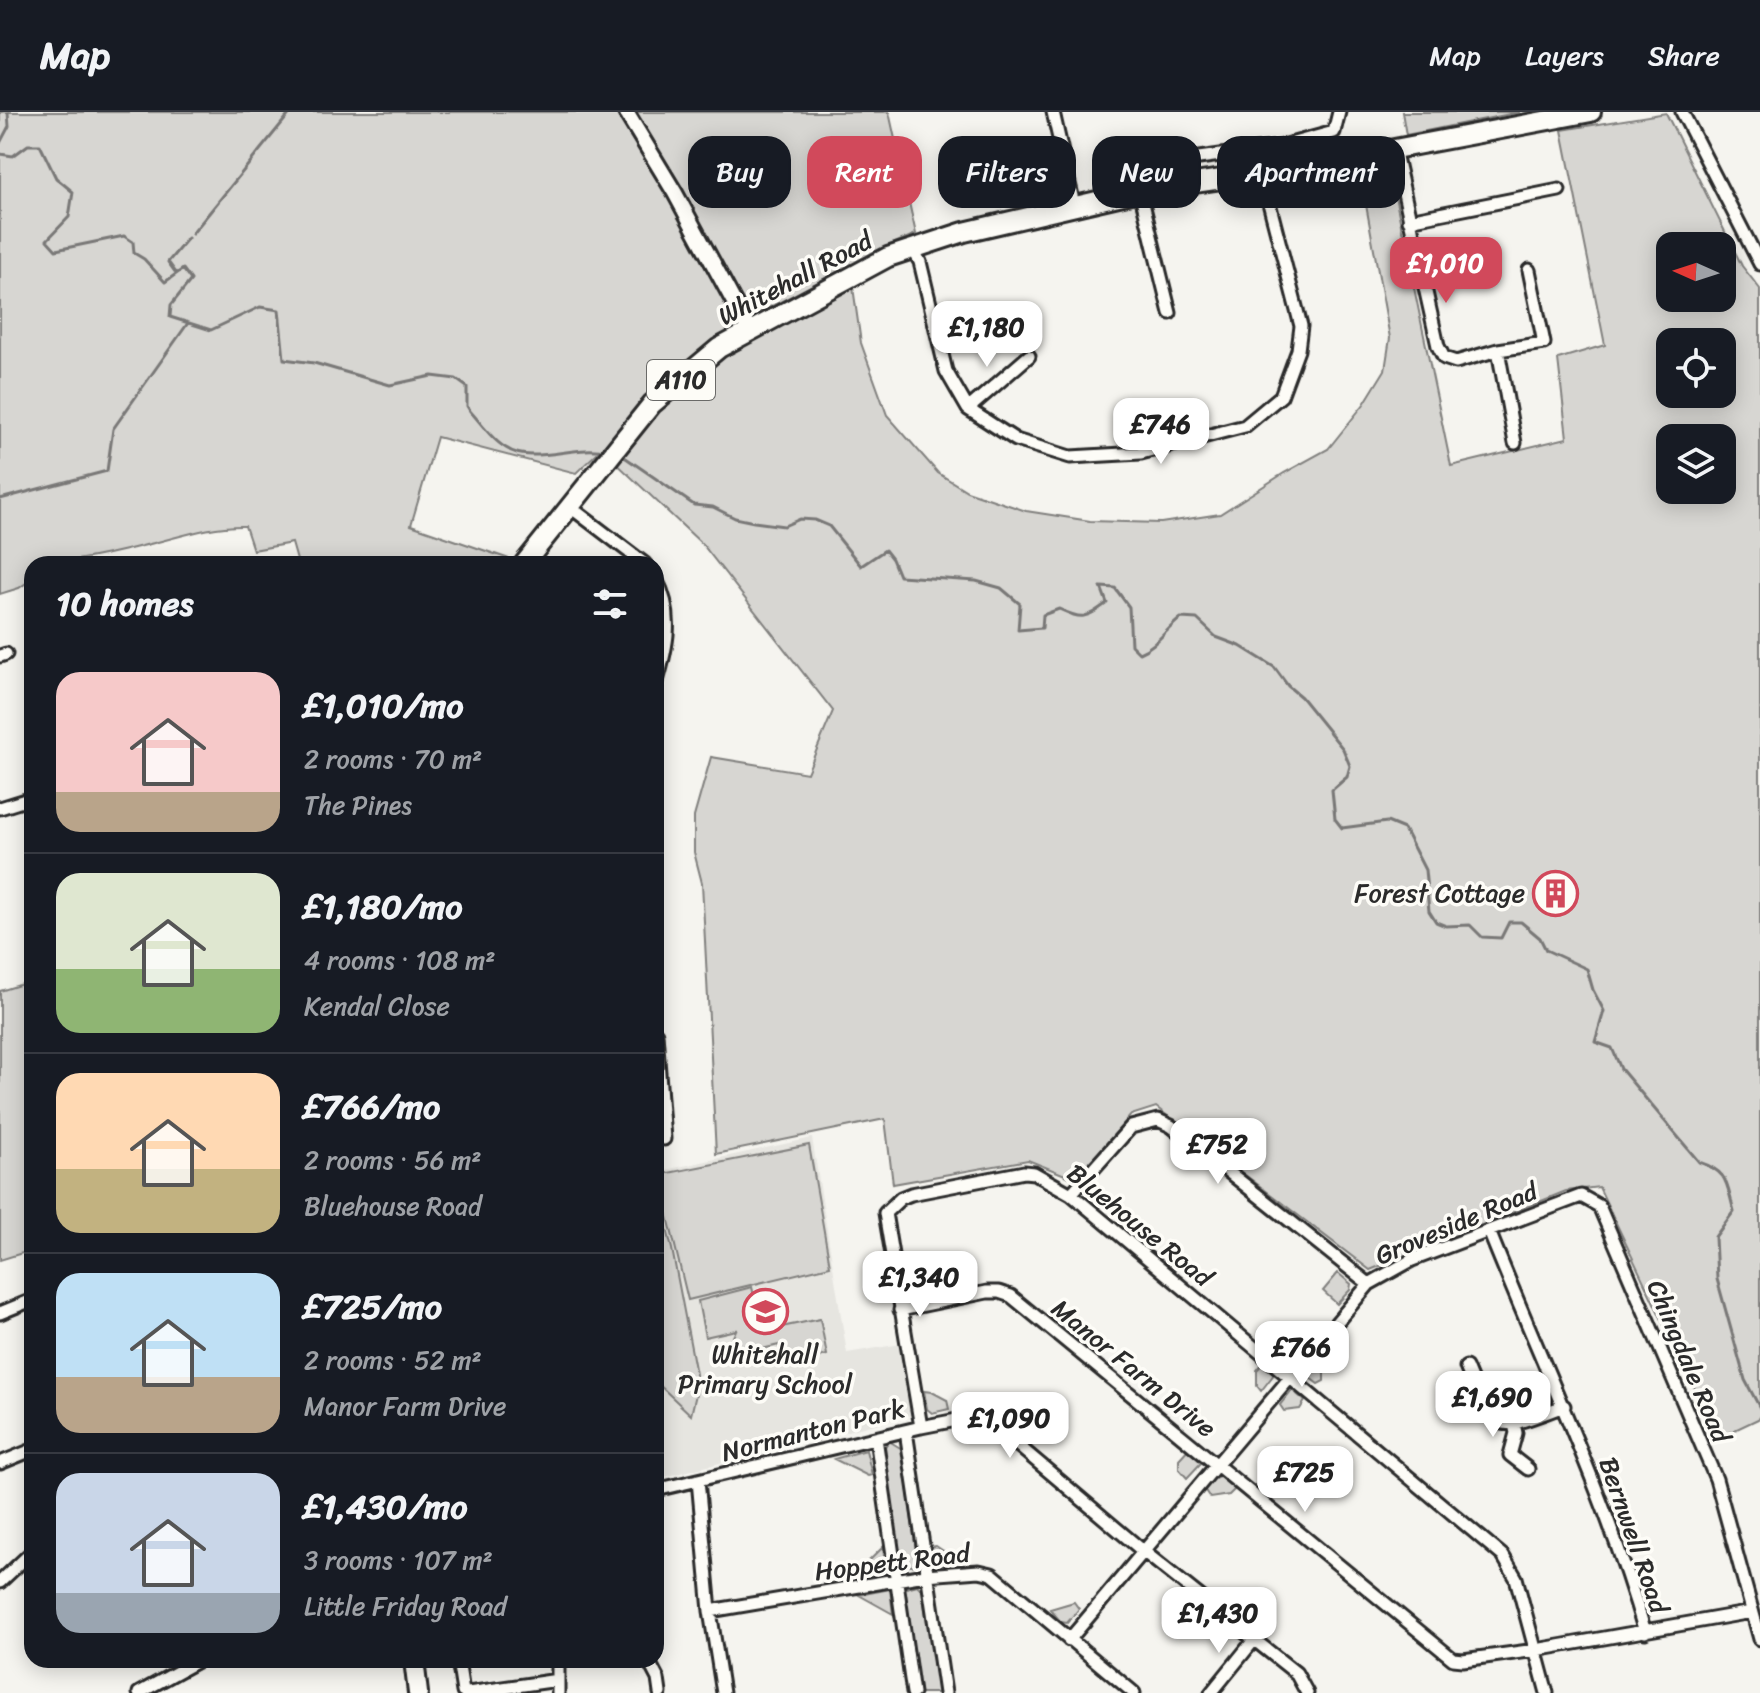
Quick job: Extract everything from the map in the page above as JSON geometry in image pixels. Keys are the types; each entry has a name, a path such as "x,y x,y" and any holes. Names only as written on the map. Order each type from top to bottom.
{"main road":[{"name":"Whitehall Road","path":"1405,146 1591,112"},
{"name":"Whitehall Road","path":"530,556 652,404 719,348 912,247 1062,208"},
{"path":"415,1668 418,1693"}],"street":[{"path":"626,112 675,193 749,330"},
{"path":"1053,112 1058,136"},
{"path":"1326,136 1334,132 1339,112"},
{"path":"1682,112 1760,264"},
{"path":"1409,220 1559,190"},
{"path":"1405,201 1438,346 1444,358 1456,362 1498,350 1544,343 1529,270"},
{"path":"1144,208 1170,313"},
{"path":"912,247 920,262 946,371 968,409 1016,440 1070,457 1141,453 1245,426 1281,396 1298,350 1301,326 1270,208"},
{"path":"1498,350 1515,443"},
{"path":"968,409 1029,356"},
{"path":"569,506 635,556"},
{"path":"664,597 669,616 664,657"},
{"path":"0,807 24,800"},
{"path":"1071,1194 1131,1127 1158,1120 1171,1126 1369,1284"},
{"name":"Bluehouse Road","path":"921,1427 885,1213 901,1198 1024,1172 1034,1173 1071,1194 1503,1556 1516,1578 1547,1693"},
{"name":"Groveside Road","path":"1069,1640 1369,1284 1412,1260 1571,1199 1581,1196 1591,1200"},
{"name":"Chingdale Road","path":"1591,1200 1599,1206 1716,1479 1760,1639"},
{"name":"Bernwell Road","path":"1489,1231 1564,1406 1620,1548 1645,1632"},
{"name":"Manor Farm Drive","path":"900,1310 987,1292 1011,1296 1453,1659 1536,1650 1752,1612"},
{"path":"0,1313 24,1303"},
{"path":"1466,1367 1483,1408 1501,1424 1514,1424 1564,1406"},
{"name":"Normanton Park","path":"664,1488 982,1415 1143,1551 1296,1673 1307,1693"},
{"path":"1514,1424 1516,1433 1510,1455 1528,1469"},
{"path":"906,1431 925,1575 945,1693"},
{"path":"876,1438 913,1693"},
{"path":"0,1463 24,1453"},
{"path":"698,1480 710,1611 723,1693"},
{"path":"0,1582 24,1560"},
{"name":"Hoppett Road","path":"710,1611 925,1575 979,1571 992,1574 1134,1693"},
{"path":"1211,1693 1254,1640"},
{"path":"139,1693 184,1668"},
{"path":"459,1668 461,1687 467,1693 558,1680"},
{"path":"558,1668 558,1693"},
{"path":"652,1668 660,1693"}],"shaded area":[{"path":"0,112 616,112 627,128 639,123 633,112 889,112 894,136 807,136 807,208 910,208 916,234 755,315 710,346 576,473 437,437 411,525 501,556 296,556 292,543 253,550 245,526 232,526 96,556 24,556 24,585 0,594"},
{"path":"1402,112 1520,112 1406,135"},
{"path":"1666,113 1725,232 1656,232 1656,312 1736,312 1736,254 1760,289 1760,1418 1718,1438 1599,1187 1566,1191 1370,1270 1156,1107 1131,1115 1075,1179 1028,1160 893,1184 885,1119 716,1154 702,883 694,852 694,817 711,757 807,773 833,711 703,545 613,460 649,413 717,356 853,287 861,343 887,415 938,473 967,491 1026,511 1090,521 1161,523 1220,514 1328,449 1364,404 1385,370 1390,338 1367,208 1397,208 1451,466 1567,438 1558,359 1605,345 1562,130"},
{"path":"24,984 24,1252 0,1260 0,991"},
{"name":"Whitehall Primary School","path":"812,1138 847,1353 901,1344 911,1415 664,1477 664,1170"},
{"path":"809,1145 830,1266 688,1300 664,1200 664,1174"},
{"path":"664,1217 696,1374 697,1390 691,1415 664,1390"},
{"path":"1338,1273 1351,1284 1350,1290 1337,1304 1323,1291"},
{"path":"752,1287 762,1331 820,1319 827,1355 783,1366 779,1345 745,1353 732,1339 736,1330 705,1337 698,1301"},
{"path":"1295,1339 1302,1347 1291,1360 1283,1359 1275,1351 1287,1340"},
{"path":"1315,1358 1324,1369 1324,1381 1318,1384 1306,1375 1305,1370"},
{"path":"1263,1363 1275,1373 1261,1391 1257,1386 1257,1370"},
{"path":"1292,1390 1305,1401 1300,1409 1284,1411 1280,1405"},
{"path":"924,1391 947,1400 949,1409 932,1413 927,1409"},
{"path":"889,1441 902,1449 918,1565 902,1567 882,1451"},
{"path":"1189,1448 1201,1463 1187,1478 1179,1469 1179,1459"},
{"path":"866,1450 872,1475 868,1476 834,1459"},
{"path":"1224,1475 1238,1486 1229,1495 1210,1498 1204,1489 1209,1481"},
{"path":"936,1546 948,1554 949,1563 936,1566 931,1563 927,1547"},
{"path":"883,1547 886,1572 855,1575"},
{"path":"917,1585 922,1590 938,1693 919,1693 903,1589"},
{"path":"890,1589 893,1614 859,1595"},
{"path":"1074,1602 1079,1609 1067,1623 1061,1622 1050,1609"}],"waterway":[{"path":"0,143 9,126 8,112"},
{"path":"192,234 291,112"},
{"path":"0,154 13,156 28,145 40,145 56,178 73,192 69,217 47,240 56,250 124,236 133,242 134,253 144,259 165,282 183,269 191,280 171,305 170,317 211,330 260,307 279,310 284,359 314,363 390,385 432,376 456,379 467,387 470,411 506,448 529,455 583,450 607,452"},
{"path":"176,273 168,262 188,238"},
{"path":"0,499 107,471 113,429 188,323"},
{"path":"618,455 694,505 713,507 735,518 754,522 784,526 800,519 815,520 829,526 861,566 885,550 899,576 976,581 1001,588 1020,604 1018,630 1042,628 1043,615 1059,609 1074,615 1088,615 1107,603 1101,587 1115,588 1129,607 1131,645 1139,653 1181,618 1197,619 1216,637 1240,646 1274,667 1343,749 1350,766 1347,777 1332,790 1335,819 1342,828 1387,822 1404,829 1425,870 1429,911 1436,922 1446,926 1470,925 1482,937 1501,938 1509,922 1521,922 1540,938 1546,950 1587,969 1604,1011 1595,1042 1612,1048 1621,1069 1699,1162 1716,1170 1725,1180 1734,1211 1715,1237 1717,1279 1745,1380 1760,1408"}],"place":[{"name":"Forest Cottage","path":"1556,893"},
{"name":"Whitehall Primary School","path":"765,1311"}]}
